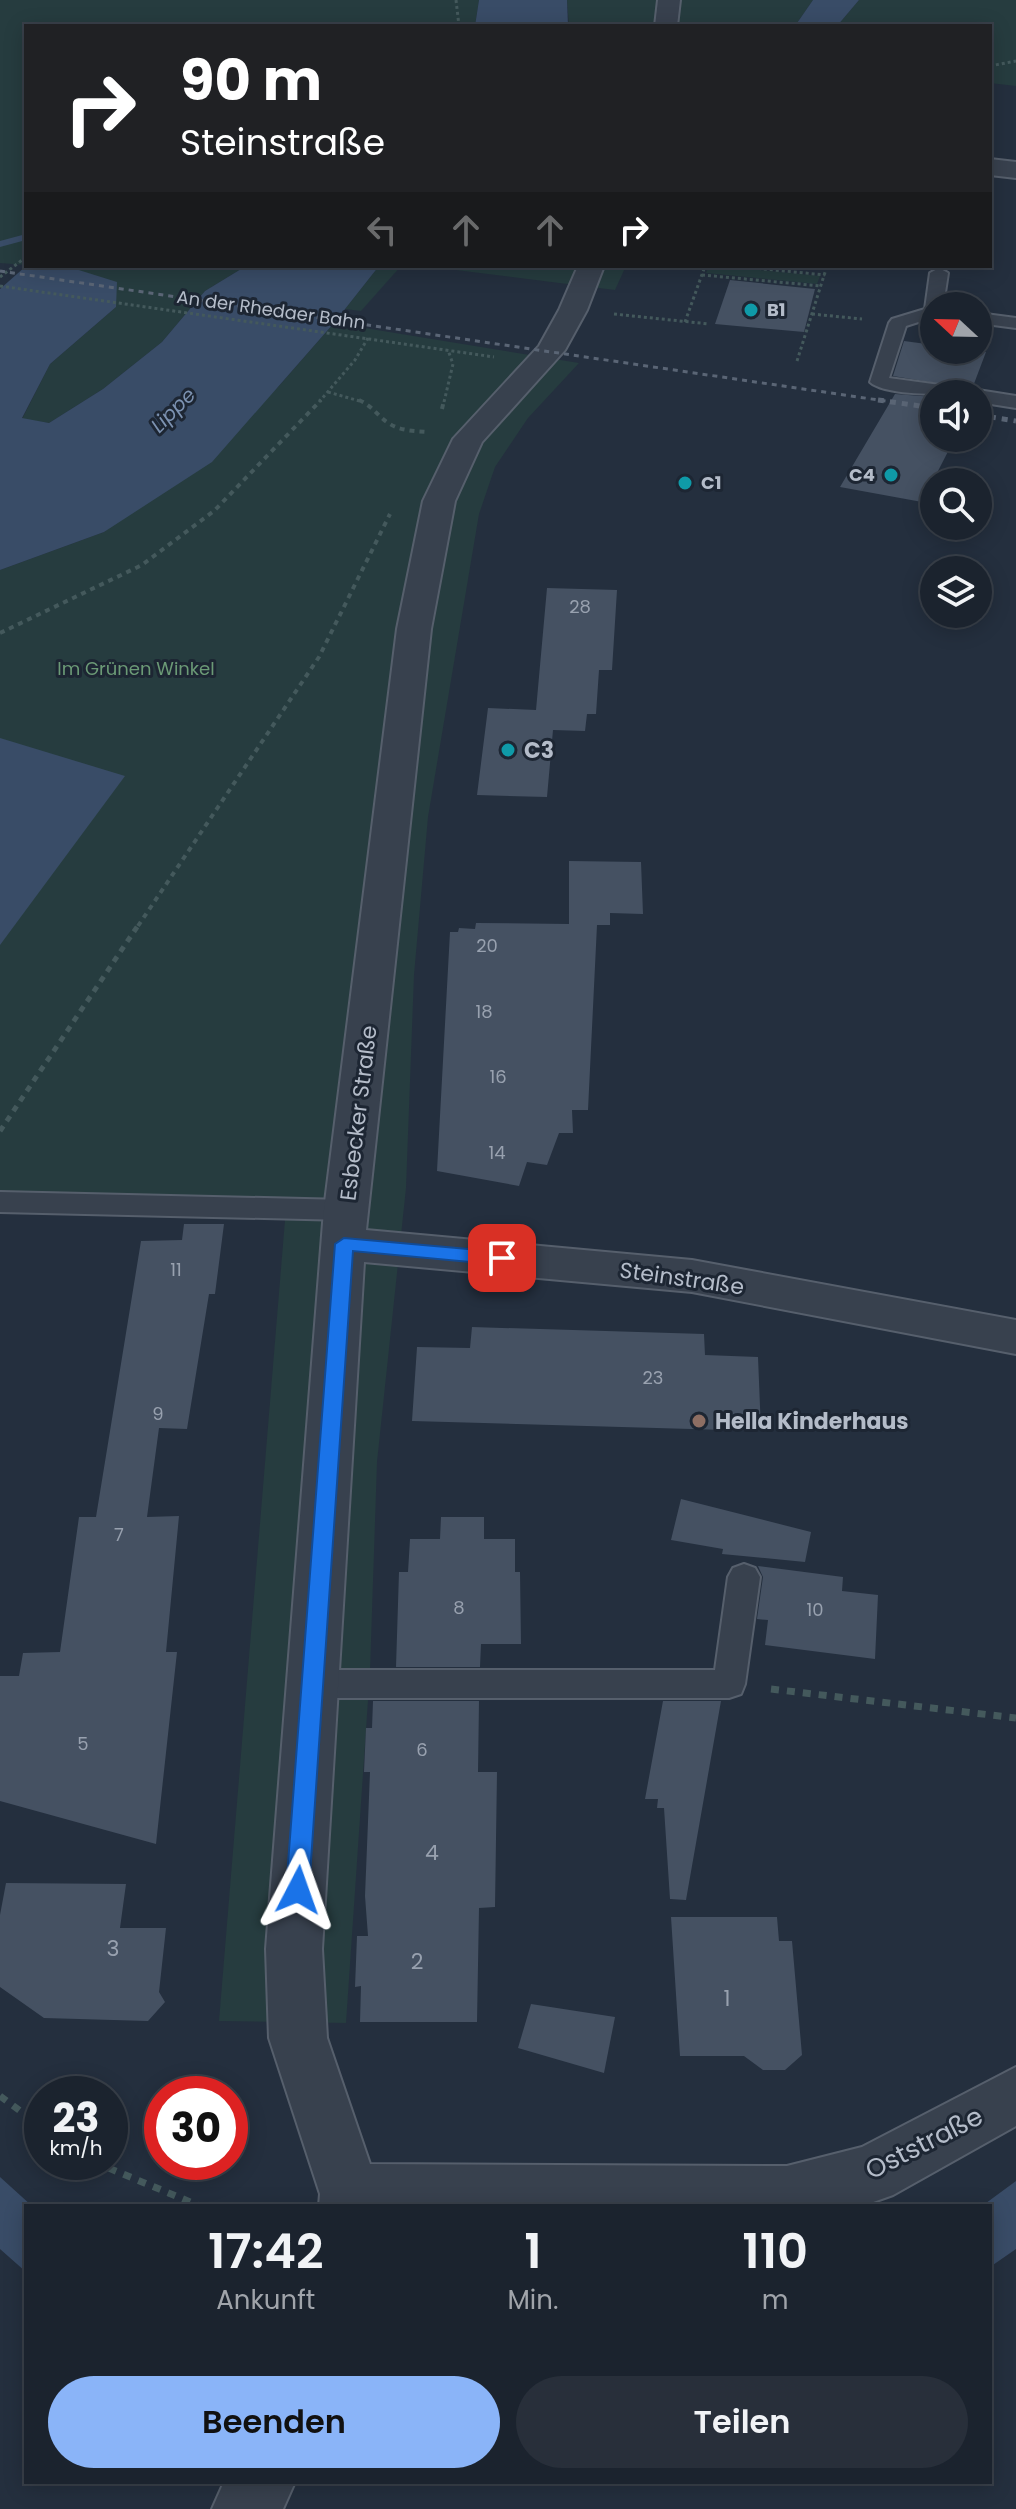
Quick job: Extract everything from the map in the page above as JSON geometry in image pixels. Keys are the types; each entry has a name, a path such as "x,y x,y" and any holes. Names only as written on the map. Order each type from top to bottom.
{"street":[{"path":"666,24 669,0"},
{"path":"992,167 1016,170"},
{"name":"Esbecker Straße","path":"350,2200 298,2038 294,1949 345,1227 414,629 439,501 468,439 551,350 573,310 590,268"},
{"name":"Steinstraße","path":"345,1227 692,1276 1016,1337"},
{"name":"Oststraße","path":"350,2200 787,2196 872,2174 1016,2095"},
{"path":"245,2509 261,2484"}],"lane":[{"path":"936,292 939,273"},
{"path":"920,315 898,323 879,382 920,388"},
{"path":"992,320 1016,323"},
{"path":"992,398 1016,402"},
{"path":"0,1202 345,1227"},
{"path":"313,1684 729,1684 744,1577"}],"path":[{"path":"456,0 459,24"},
{"path":"992,66 1016,61"},
{"path":"0,277 24,259"},
{"path":"685,322 704,268"},
{"path":"754,268 825,275"},
{"path":"797,361 827,268"},
{"path":"702,275 821,286"},
{"name":"An der Rhedaer Bahn","path":"0,286 537,364"},
{"path":"573,310 709,324"},
{"path":"812,314 898,323"},
{"path":"0,633 142,565 214,511 328,392 355,360 368,338"},
{"path":"328,392 360,400 375,408 389,424 408,431 436,432 429,443"},
{"path":"0,1131 319,657 395,504"},
{"path":"729,1684 1016,1718"},
{"path":"0,2096 24,2114"},
{"path":"128,2178 195,2204"}],"green space":[{"path":"0,0 479,0 475,24 24,24 24,265 0,263"},
{"path":"567,0 813,0 796,24 569,24"},
{"path":"859,0 1016,0 1016,86 992,83 992,24 839,24"},
{"path":"68,268 243,268 205,291 162,342 103,389 49,423 22,419 50,364 116,307"},
{"path":"377,268 399,268 361,311 345,309"},
{"path":"440,268 625,268 615,290"},
{"path":"708,268 738,268 820,276 817,284 706,273"},
{"name":"Im Grünen Winkel","path":"334,323 579,363 528,418 495,467 479,514 428,817 414,975 406,1188 377,1462 370,1671 346,2023 219,2021 286,1208 0,1206 0,570 104,532 278,387"}],"water":[{"path":"479,0 567,0 568,24 475,24"},
{"path":"813,0 859,0 839,24 796,24"},
{"name":"Lippe","path":"24,268 72,268 117,282 116,307 50,364 22,418 49,423 103,389 162,342 205,291 243,268 377,268 334,323 212,462 104,532 0,570 0,289"},
{"path":"0,738 125,776 0,945"},
{"path":"0,2177 30,2204 24,2204 24,2270 0,2249"},
{"path":"1016,2181 1016,2249 992,2266 992,2204 985,2204"}],"building":[{"name":"B1","path":"730,280 815,289 804,332 715,324"},
{"path":"904,341 920,343 920,364 981,364 975,380 920,380 893,376"},
{"path":"895,394 920,396 920,452 948,452 940,468 920,468 920,502 840,487"},
{"path":"547,588 617,590 612,670 599,670 596,714 587,714 585,731 553,730 547,797 477,795 488,708 536,710"},
{"path":"569,861 641,862 643,914 610,913 610,925 597,925 588,1110 572,1110 573,1133 559,1133 547,1165 527,1162 519,1186 437,1171 450,932 458,932 459,928 475,929 476,923 569,924"},
{"path":"184,1224 224,1224 215,1294 209,1294 187,1429 159,1428 147,1517 179,1516 166,1652 177,1652 156,1844 0,1801 0,1676 19,1676 23,1653 60,1652 79,1517 96,1517 141,1241 182,1240"},
{"path":"472,1327 704,1334 705,1355 758,1357 761,1431 412,1421 417,1347 470,1348"},
{"path":"681,1499 811,1532 805,1562 722,1554 723,1549 671,1540"},
{"path":"441,1517 484,1517 484,1539 515,1539 515,1572 520,1572 521,1644 481,1644 480,1667 396,1667 399,1572 408,1572 410,1539 440,1539"},
{"path":"758,1566 843,1577 842,1591 878,1595 875,1659 765,1645 768,1620 757,1619 763,1577"},
{"path":"373,1701 479,1701 478,1772 497,1772 495,1907 479,1908 477,2022 360,2022 361,1986 355,1987 357,1936 368,1936 365,1896 370,1772 364,1772 366,1728 372,1728"},
{"path":"663,1701 721,1701 686,1900 670,1899 664,1808 657,1808 658,1799 645,1799"},
{"path":"6,1883 126,1884 120,1928 166,1928 159,1992 165,2002 148,2021 44,2018 0,1987 0,1915"},
{"path":"671,1917 777,1917 779,1941 792,1941 802,2055 785,2070 763,2070 744,2056 680,2056"},
{"path":"531,2004 615,2017 604,2073 518,2048"}],"waterway":[{"path":"0,244 24,238"}],"railway":[{"path":"0,271 892,402"},
{"path":"878,400 892,402"},
{"path":"892,402 920,406"},
{"path":"992,417 1016,421"}],"place":[{"name":"B1","path":"751,310"},
{"name":"C4","path":"891,475"},
{"name":"C1","path":"685,483"},
{"name":"C3","path":"508,750"},
{"name":"Hella Kinderhaus","path":"699,1421"}],"route":[{"path":"298,1890 344,1244 502,1258"}]}
